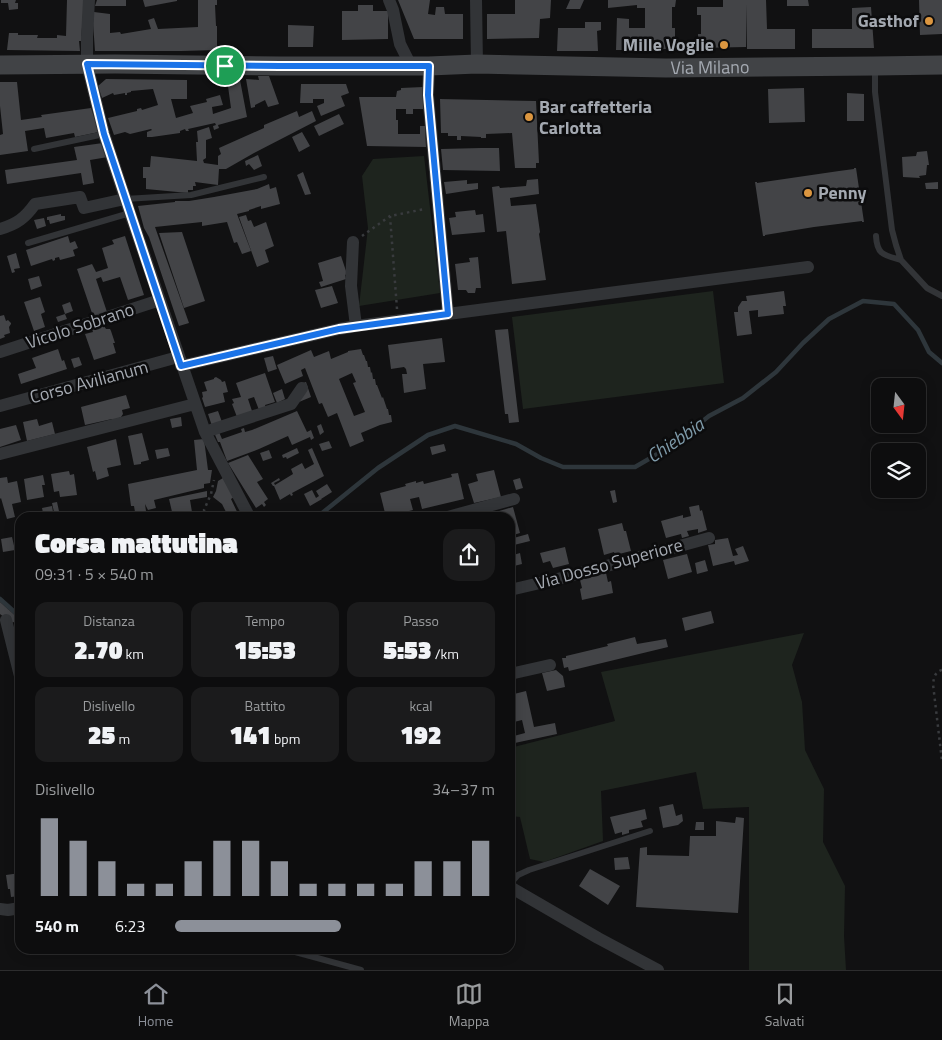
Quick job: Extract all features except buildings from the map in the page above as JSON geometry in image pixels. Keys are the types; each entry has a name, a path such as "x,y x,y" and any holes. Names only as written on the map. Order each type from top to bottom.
{"main road":[{"name":"Via Milano","path":"0,65 420,66 477,64 666,68 942,64"}],"street":[{"path":"89,0 87,64 104,134 205,432 247,512"},
{"path":"389,0 400,44 420,66 428,95 448,314"},
{"path":"476,0 477,64"},
{"path":"0,229 26,217 35,204 80,197 84,208 125,199"},
{"path":"353,242 351,286 356,326"},
{"name":"Corso Avilianum","path":"0,406 180,361 356,326 808,267"},
{"name":"Vicolo Sobrano","path":"0,352 160,300"},
{"path":"205,432 291,404 302,388"},
{"path":"0,454 195,404"},
{"path":"466,512 514,499"},
{"name":"Via Dosso Superiore","path":"515,589 570,576 709,538"},
{"path":"6,620 15,656"},
{"path":"515,673 550,664"},
{"path":"515,888 598,938 658,970"},
{"path":"0,909 15,909"}],"lane":[{"path":"875,66 875,92 892,230 896,245 901,260 927,288 942,296"},
{"path":"34,150 104,134"},
{"path":"125,199 191,195 264,177"},
{"path":"28,243 130,214"},
{"path":"876,236 877,247 884,255 901,260"},
{"path":"515,879 518,875 529,870 650,831"},
{"path":"303,954 361,970"}],"path":[{"path":"353,242 390,216 438,206"},
{"path":"390,216 398,320"},
{"path":"204,512 211,494 218,458"},
{"path":"942,670 938,671 934,677 933,684 942,761"}],"shaded area":[{"path":"424,156 440,293 359,306 368,228 362,176 373,159"},
{"path":"713,291 724,383 523,409 512,317"},
{"path":"804,633 792,665 802,702 805,750 824,789 823,842 845,886 844,936 846,970 749,970 749,807 703,809 696,772 601,791 603,841 544,862 530,859 520,817 515,816 515,747 615,721 601,672"}],"waterway":[{"name":"Chiebbia","path":"323,512 378,468 428,435 455,426 516,444 541,458 563,467 635,467 673,445 709,416 743,398 776,372 829,319 863,301 894,304 918,330 929,352 942,363"},
{"name":"Chiebbia","path":"0,599 15,612"}],"place":[{"name":"Gasthof","path":"929,21"},
{"name":"Mille Voglie","path":"724,45"},
{"name":"Bar caffetteria Carlotta","path":"529,117"},
{"name":"Penny","path":"808,193"}],"route":[{"path":"87,64 225,66 429,66 428,95 448,314 339,329 181,366 104,134 87,64"}]}
